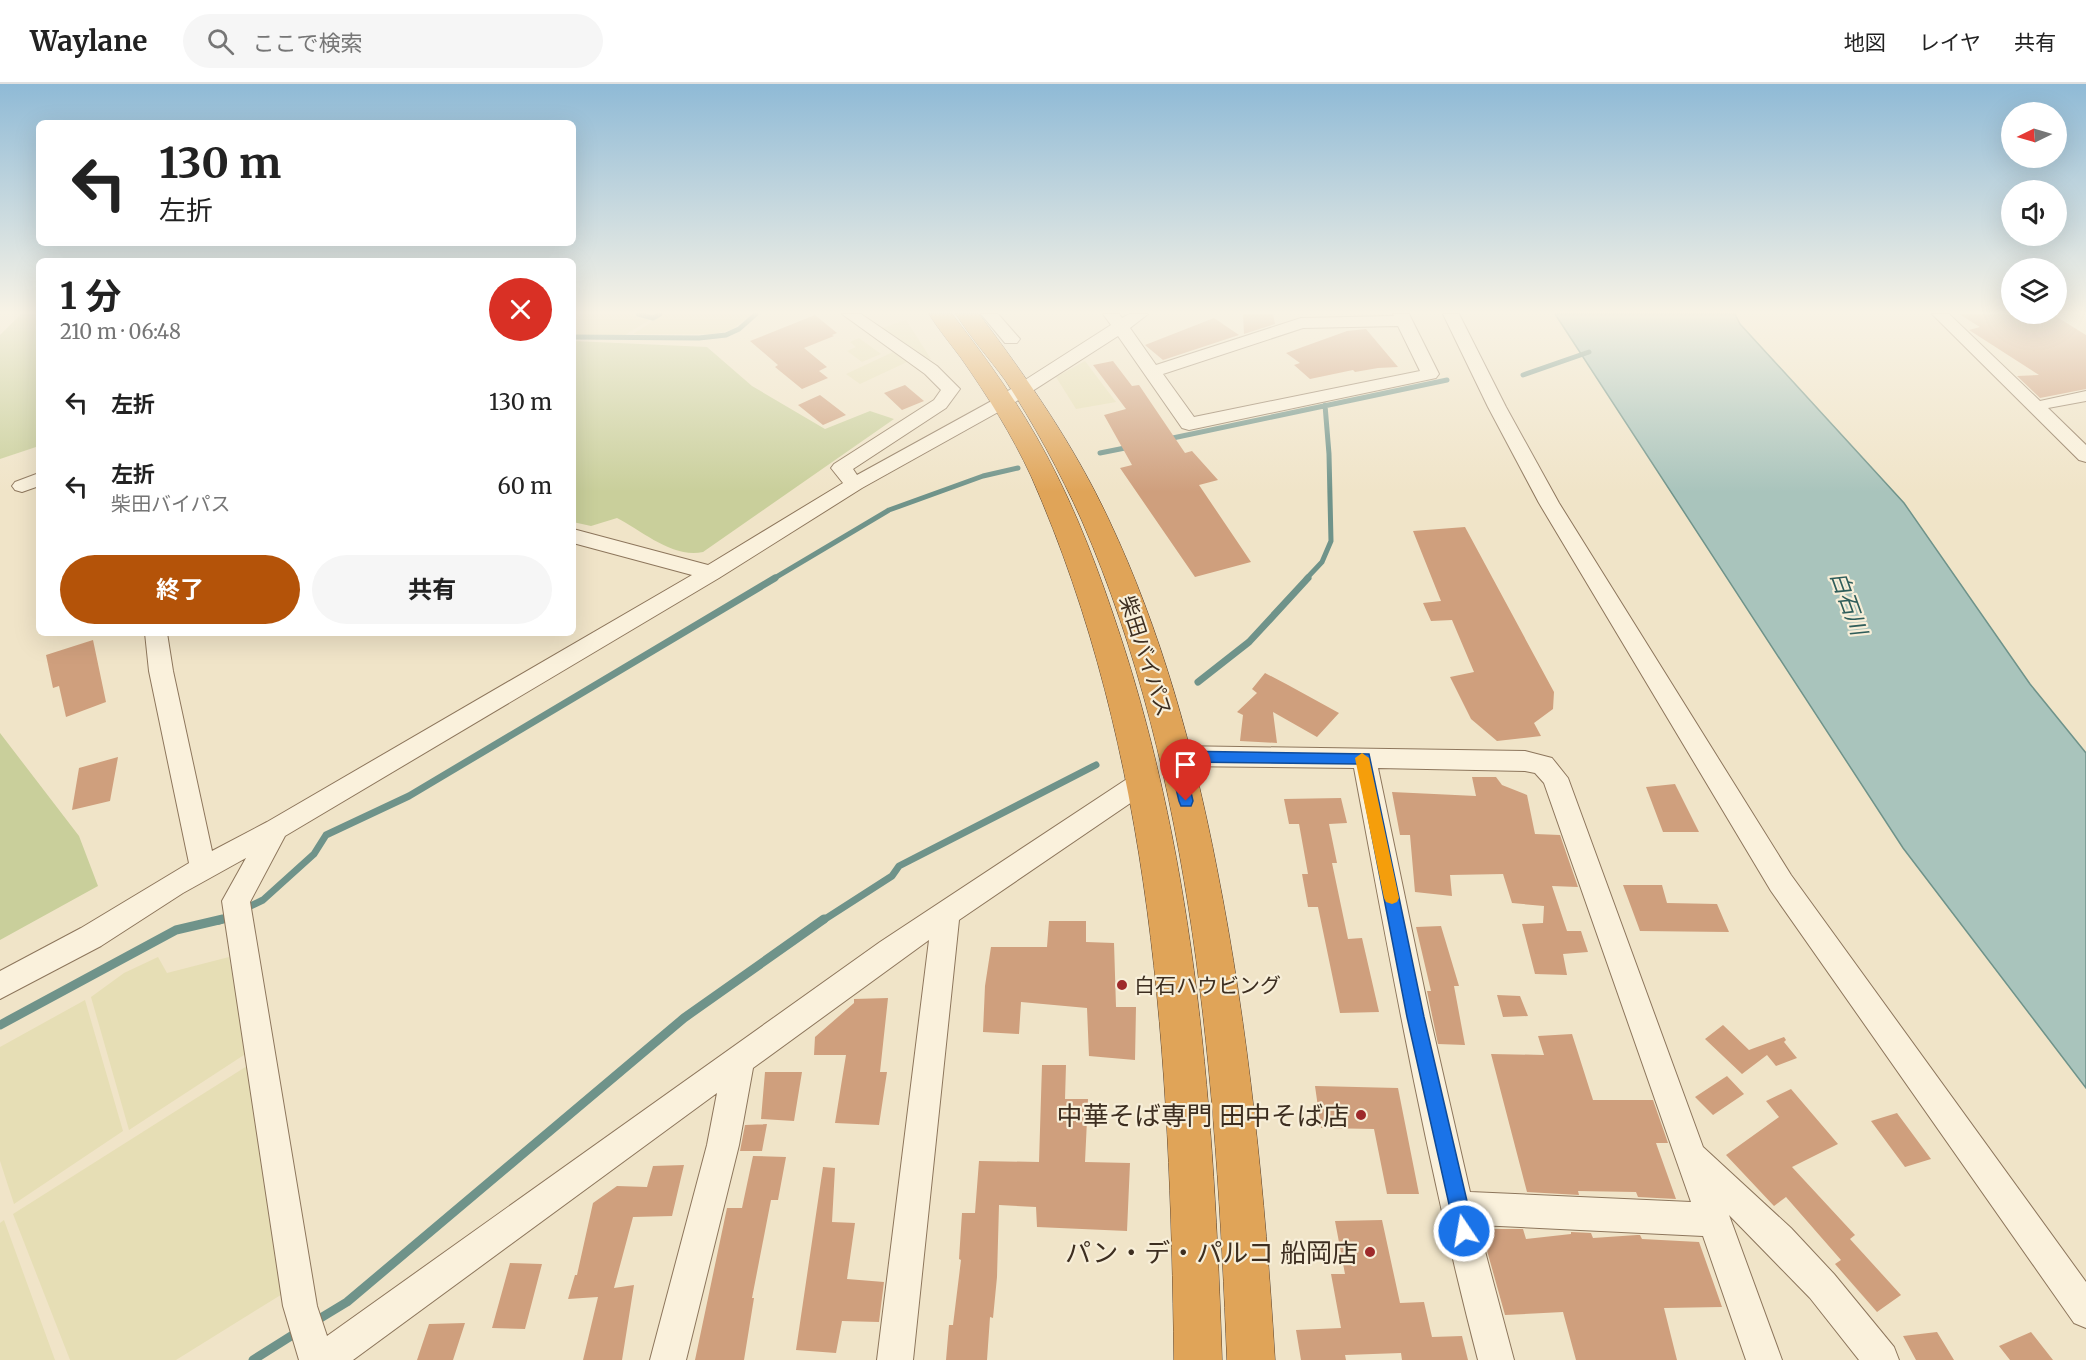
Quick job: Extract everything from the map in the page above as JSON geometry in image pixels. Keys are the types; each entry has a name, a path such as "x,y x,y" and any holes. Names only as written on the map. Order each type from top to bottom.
{"highway":[{"name":"柴田バイパス","path":"994,374 1013,395 1073,544 1102,626 1145,780 1167,909 1186,1070 1197,1250 1198,1360"},
{"name":"柴田バイパス","path":"1001,374 1013,395 1083,493 1104,538 1144,642 1166,713 1198,858 1230,1062 1242,1183 1251,1360"}],"street":[{"path":"855,484 841,468 940,404 951,389 935,374"},
{"path":"0,986 92,937 202,869 276,829 711,573 855,484 1013,395 1042,374"},
{"path":"1153,374 1189,424 1322,398 1430,374"},
{"path":"1481,374 1549,502 1781,883 2086,1311"},
{"path":"2001,374 2086,456"},
{"path":"2047,404 2086,396"},
{"path":"576,537 711,573"},
{"path":"156,636 160,671 202,869"},
{"path":"1175,756 1526,761 1543,765 1555,778 1764,1360"},
{"path":"1364,758 1415,1017 1460,1208 1473,1276 1496,1360"},
{"path":"323,1360 739,1059 946,914 1145,780"},
{"path":"276,829 237,911 300,1306 317,1360"},
{"path":"895,1360 946,914"},
{"path":"668,1360 723,1144 739,1059"},
{"path":"1692,1156 1801,1263 1881,1360"},
{"path":"1460,1208 1715,1220"}],"shaded area":[{"path":"847,374 882,374 860,384"},
{"path":"1062,374 1094,374 1116,402 1076,409 1056,377"},
{"path":"158,957 167,973 229,957 247,1053 129,1130 91,997 124,973"},
{"path":"85,1000 123,1131 14,1204 0,1161 0,1047"},
{"path":"247,1066 284,1293 176,1360 70,1360 13,1214"},
{"path":"4,1220 55,1360 0,1360 0,1223"}],"green space":[{"path":"0,374 36,374 36,447 0,459"},
{"path":"576,374 738,374 752,386 825,429 870,411 894,419 703,552 692,553 670,548 617,518 591,526 576,523"},
{"path":"0,733 79,836 98,886 0,940"}],"water":[{"name":"白石川","path":"1594,374 1785,374 1904,503 2030,684 2086,753 2086,1088 1903,848"}],"building":[{"path":"783,374 822,374 828,378 802,389"},
{"path":"1099,374 1123,374 1132,386 1139,385 1185,453 1192,451 1218,480 1199,485 1251,562 1195,577 1120,468 1132,465 1104,415 1126,409"},
{"path":"1304,374 1336,374 1310,379"},
{"path":"2086,374 2086,389 2040,398 2017,376"},
{"path":"905,385 924,401 902,410 884,393"},
{"path":"820,395 846,415 823,425 798,405"},
{"path":"1465,527 1554,692 1553,709 1534,723 1541,736 1497,741 1471,719 1450,677 1474,672 1452,620 1431,621 1423,603 1441,601 1413,531"},
{"path":"93,640 106,702 66,717 59,686 53,688 46,655"},
{"path":"1265,673 1339,713 1317,737 1273,712 1277,743 1240,741 1243,715 1237,712 1257,693 1252,689"},
{"path":"118,757 110,801 72,810 79,768"},
{"path":"1472,777 1496,777 1502,785 1527,795 1535,834 1560,835 1578,887 1552,886 1567,931 1581,931 1588,952 1563,954 1567,975 1535,974 1522,924 1543,923 1544,906 1512,903 1503,874 1450,875 1452,896 1415,892 1410,835 1400,835 1392,792 1476,796"},
{"path":"1675,784 1699,832 1663,832 1646,787"},
{"path":"1341,798 1347,823 1329,824 1337,863 1332,863 1348,939 1362,938 1379,1012 1340,1013 1318,907 1308,907 1302,874 1308,874 1299,824 1289,824 1284,799"},
{"path":"1623,885 1662,885 1667,903 1717,904 1729,932 1640,931"},
{"path":"1049,921 1086,921 1086,942 1114,943 1116,1007 1136,1007 1135,1060 1089,1056 1087,1008 1021,1002 1019,1034 983,1032 985,986 991,947 1047,947"},
{"path":"1441,926 1459,986 1454,986 1465,1045 1438,1044 1427,991 1431,991 1416,927"},
{"path":"1497,995 1520,996 1528,1016 1503,1017"},
{"path":"888,998 880,1072 887,1072 879,1125 835,1123 846,1055 814,1055 815,1037 854,1003 854,999"},
{"path":"1723,1025 1749,1050 1784,1037 1786,1040 1784,1042 1797,1058 1776,1066 1767,1055 1742,1074 1705,1039"},
{"path":"1572,1034 1593,1100 1653,1100 1668,1143 1656,1143 1676,1199 1638,1197 1636,1192 1578,1191 1579,1195 1527,1192 1491,1054 1544,1055 1538,1036"},
{"path":"1042,1065 1066,1065 1065,1099 1088,1099 1085,1162 1130,1163 1127,1231 1037,1227 1036,1207 999,1205 997,1277 993,1318 990,1317 987,1360 946,1360 949,1325 953,1325 961,1260 959,1259 962,1213 975,1213 979,1161 1039,1162"},
{"path":"765,1072 802,1072 794,1121 761,1119"},
{"path":"1727,1076 1744,1094 1713,1115 1695,1097"},
{"name":"中華そば専門 田中そば店","path":"1315,1086 1398,1088 1419,1194 1387,1194 1374,1129 1321,1128"},
{"path":"1791,1089 1838,1144 1792,1167 1855,1235 1850,1239 1901,1295 1877,1312 1835,1264 1841,1260 1786,1197 1774,1206 1726,1155 1779,1117 1766,1101"},
{"path":"1897,1113 1931,1159 1905,1167 1871,1121"},
{"path":"767,1124 762,1151 740,1151 745,1125"},
{"path":"753,1156 786,1157 778,1200 771,1200 752,1298 754,1298 744,1360 695,1360 727,1208 742,1208"},
{"path":"684,1165 672,1216 633,1217 614,1288 634,1285 622,1360 583,1360 598,1297 568,1299 575,1275 577,1275 593,1203 617,1186 647,1187 653,1166"},
{"path":"823,1167 835,1168 832,1222 855,1223 847,1279 884,1282 879,1322 842,1321 836,1353 796,1350"},
{"path":"1382,1220 1400,1303 1424,1302 1432,1337 1462,1336 1468,1360 1402,1360 1401,1353 1345,1355 1346,1360 1301,1360 1296,1330 1341,1328 1331,1274 1345,1274 1335,1221"},
{"path":"1481,1229 1523,1229 1526,1239 1571,1234 1571,1232 1591,1233 1593,1238 1640,1235 1642,1239 1699,1242 1722,1307 1664,1308 1677,1360 1576,1360 1563,1312 1505,1315"},
{"path":"510,1263 542,1264 525,1329 492,1328"},
{"path":"465,1323 453,1360 417,1360 429,1324"},
{"path":"1937,1332 1954,1360 1916,1360 1903,1336"},
{"path":"2031,1332 2053,1360 2010,1360 1999,1346"}],"waterway":[{"path":"1523,375 1527,374"},
{"path":"1325,406 1447,380"},
{"path":"1168,439 1325,406"},
{"path":"1306,579 1322,562 1331,541 1329,454 1325,406"},
{"path":"1100,453 1130,447"},
{"path":"773,579 889,510 983,476 1018,468"},
{"path":"242,910 263,900 314,854 326,835 409,796 775,578"},
{"path":"1198,682 1249,642 1308,578"},
{"path":"822,921 892,876 899,866 1096,765"},
{"path":"219,921 232,915"},
{"path":"0,1025 176,930 223,919"},
{"path":"314,1322 347,1302 684,1018 824,919"},
{"path":"253,1360 299,1331"}],"slow traffic":[{"path":"1362,758 1364,758 1392,898"}],"place":[{"name":"白石ハウビング","path":"1122,985"},
{"name":"中華そば専門 田中そば店","path":"1361,1115"},
{"name":"パン・デ・パルコ 船岡店","path":"1370,1252"}],"route":[{"path":"1186,801 1175,756 1364,758 1415,1017 1464,1231"}]}
